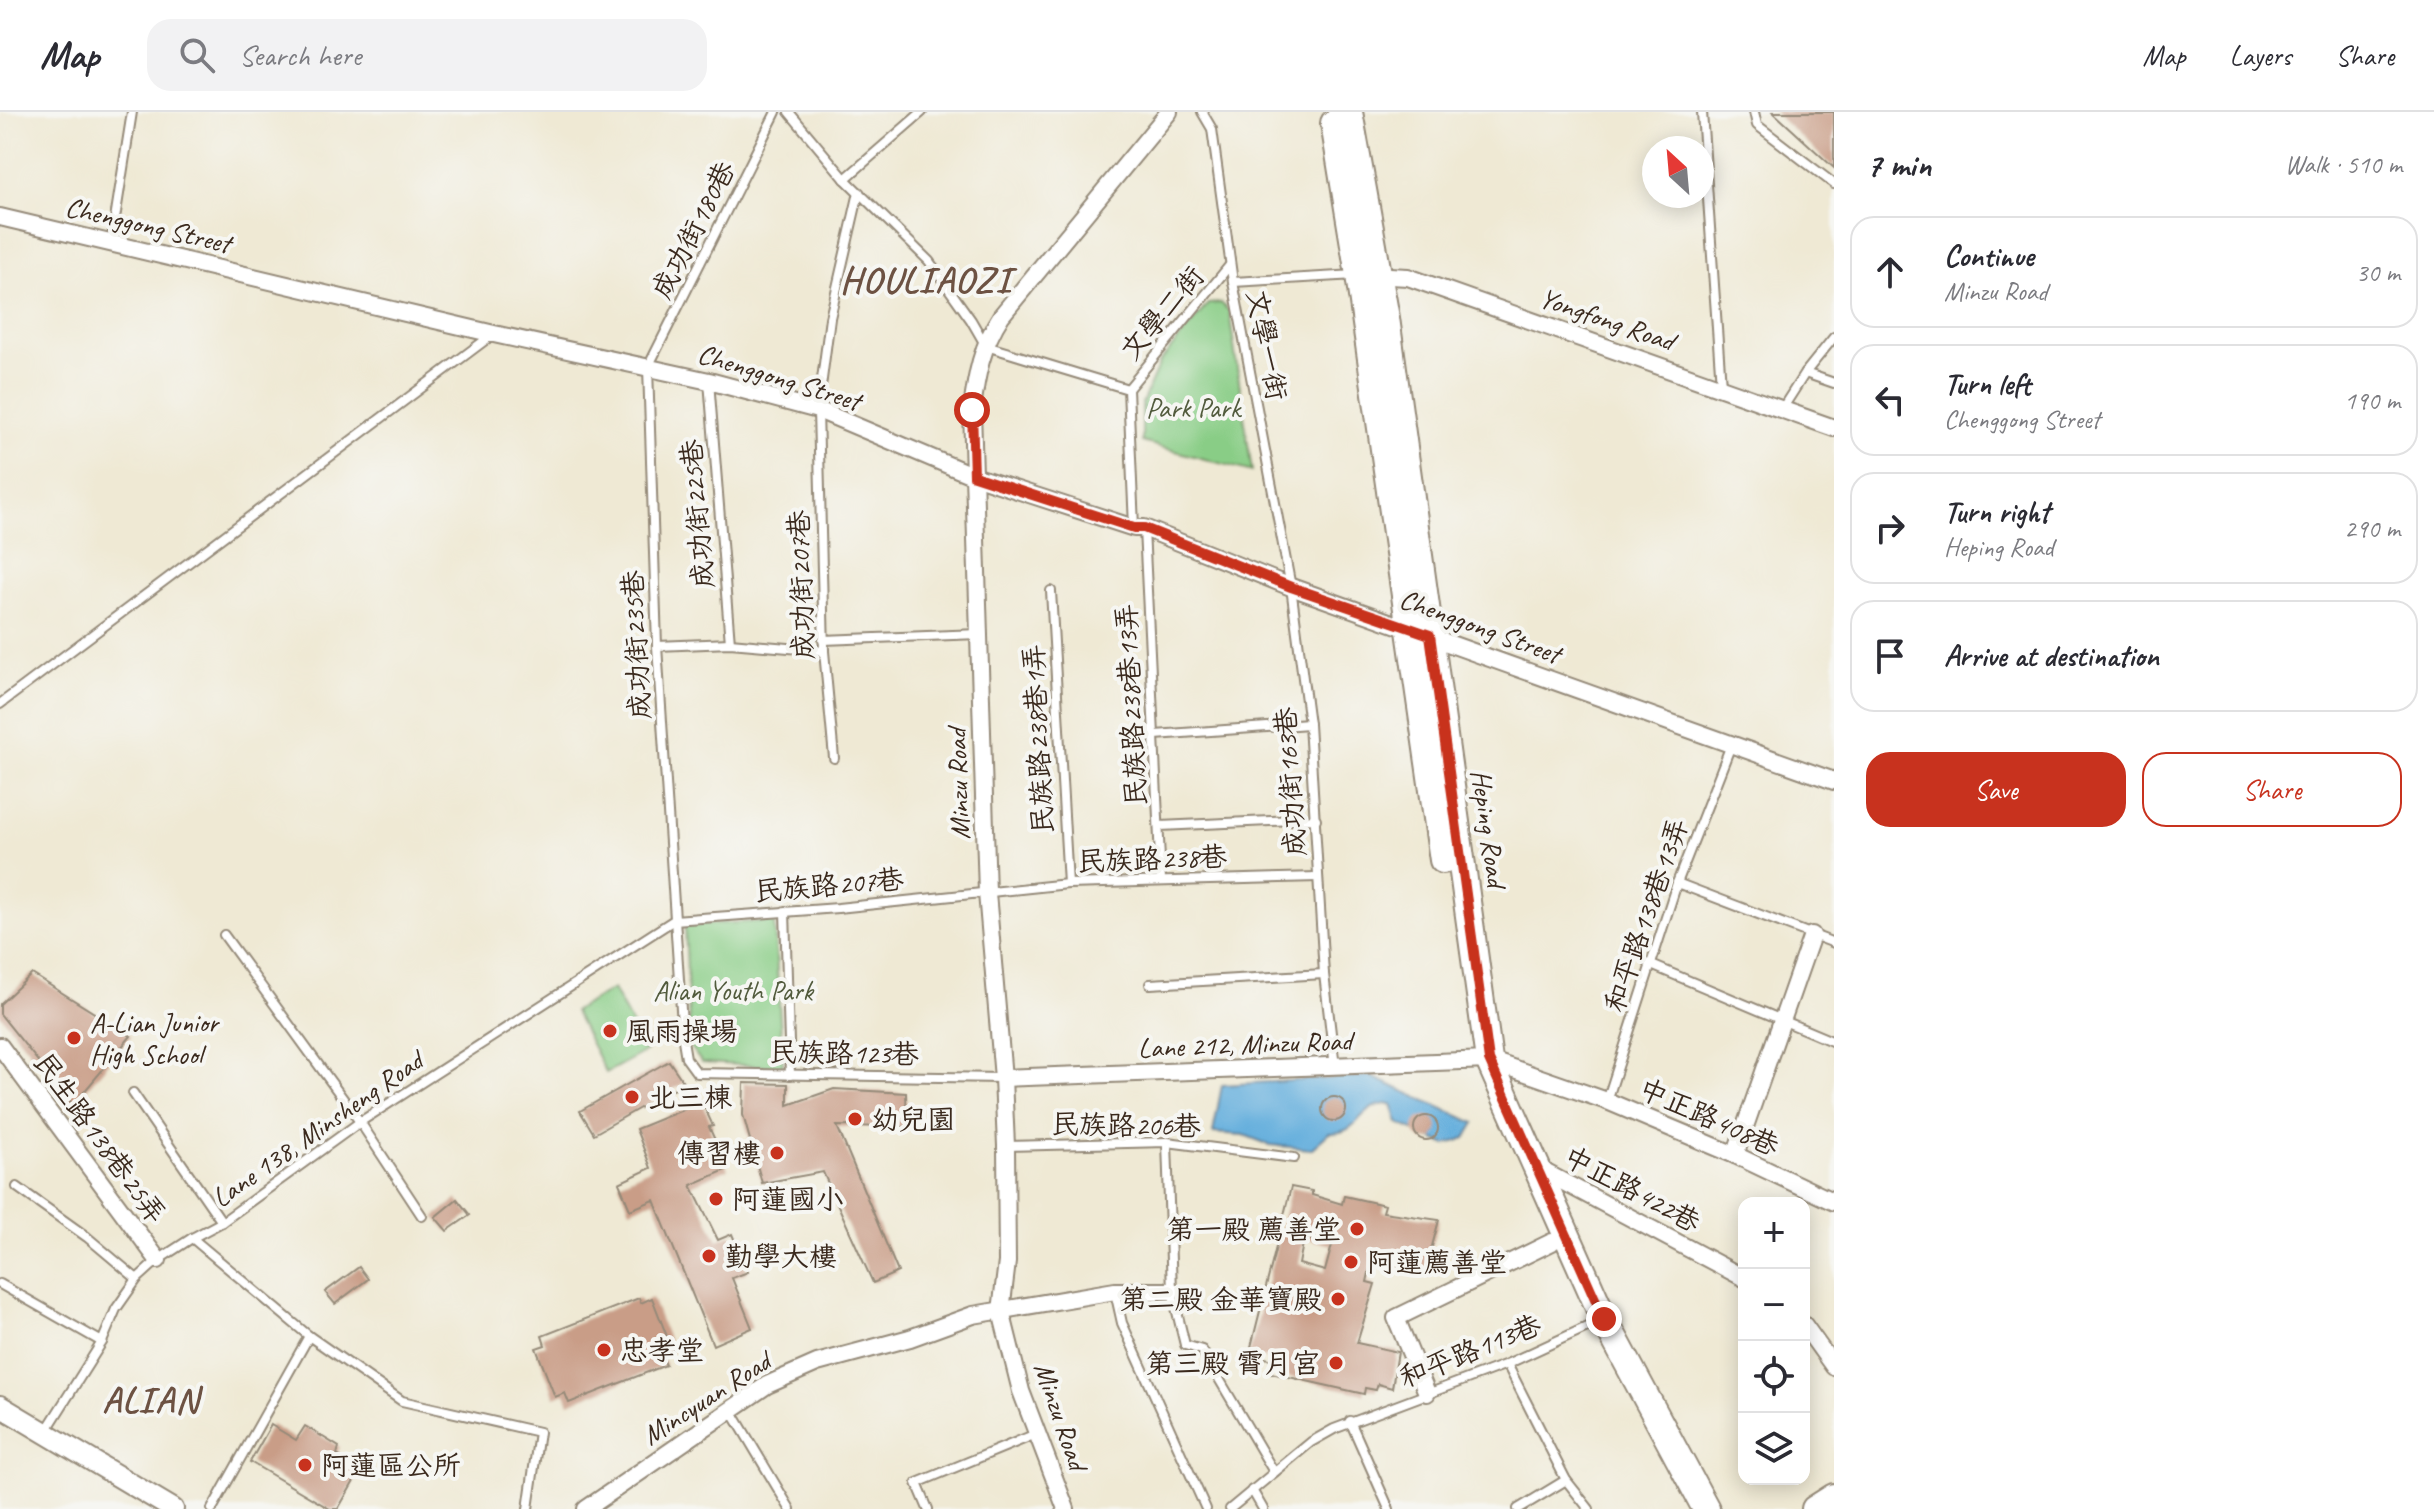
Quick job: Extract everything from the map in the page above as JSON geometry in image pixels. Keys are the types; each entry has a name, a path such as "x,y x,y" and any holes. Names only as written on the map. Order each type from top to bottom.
{"main road":[{"name":"Heping Road","path":"1332,112 1369,275"},
{"name":"Heping Road","path":"1349,112 1369,275 1481,1060 1552,1242 1706,1509"},
{"name":"Heping Road","path":"1481,1060 1539,1169 1597,1323 1687,1509"},
{"path":"1815,1509 1834,1497"}],"street":[{"name":"Minzu Road","path":"1066,1509 1021,1391 1001,1311 1007,1262 1006,1146 987,893 972,410 976,375 1001,316 1169,112"},
{"name":"Chenggong Street","path":"0,217 494,334 709,381 818,410 974,476 1139,528 1291,587 1834,781"},
{"name":"Yongfong Road","path":"1369,275 1408,277 1834,428"},
{"path":"1735,1155 1812,935"},
{"name":"民生路138巷25弄","path":"0,1046 158,1260"},
{"name":"Lane 212, Minzu Road","path":"1003,1078 1481,1060"},
{"name":"中正路408巷","path":"1481,1060 1607,1101 1735,1155 1834,1202"},
{"name":"中正路422巷","path":"1539,1169 1738,1275"},
{"path":"1427,1393 1396,1318 1552,1242"},
{"name":"Mincyuan Road","path":"586,1509 767,1385 805,1368 910,1338 973,1315 1115,1291 1172,1291"},
{"path":"1810,1333 1834,1367"},
{"path":"1,1409 46,1432 173,1509"}],"lane":[{"path":"111,244 132,112"},
{"name":"成功街180巷","path":"648,367 776,112"},
{"path":"789,112 845,179 929,261 986,346"},
{"path":"845,179 922,112"},
{"name":"文學一街","path":"1202,112 1212,129 1230,265 1291,587"},
{"path":"1702,112 1721,386"},
{"path":"1754,112 1757,125 1834,184"},
{"name":"成功街207巷","path":"834,758 823,640 818,410 830,318 859,192"},
{"name":"文學二街","path":"1139,528 1128,389 1230,265"},
{"path":"1233,282 1369,275"},
{"path":"0,704 494,334"},
{"path":"1782,409 1805,373 1834,337"},
{"name":"文學二街","path":"986,346 1128,389"},
{"name":"成功街235巷","path":"648,367 657,646 674,920"},
{"path":"1805,373 1834,383"},
{"name":"成功街225巷","path":"709,381 730,643"},
{"name":"民族路238巷13弄","path":"1139,528 1155,735 1161,880"},
{"name":"成功街163巷","path":"1291,587 1309,724 1324,974 1335,1067"},
{"name":"民族路238巷1弄","path":"1051,591 1068,884"},
{"path":"823,640 980,634"},
{"path":"657,646 730,643 824,651"},
{"path":"1155,735 1309,724"},
{"name":"和平路138巷13弄","path":"1607,1101 1677,883 1731,745"},
{"path":"1160,826 1316,819"},
{"name":"民族路238巷","path":"987,893 1068,884 1318,877"},
{"path":"1677,883 1834,943"},
{"name":"民族路207巷","path":"674,920 987,893"},
{"path":"785,911 790,1075"},
{"name":"民族路123巷","path":"674,920 686,1058 697,1073 1003,1078"},
{"name":"Lane 138, Minsheng Road","path":"46,1432 102,1342 116,1309 137,1279 158,1260 222,1222 360,1122 674,920"},
{"path":"224,935 360,1122 422,1216"},
{"path":"1649,964 1834,1042"},
{"path":"1150,984 1324,974"},
{"path":"133,1093 222,1222"},
{"path":"1167,1142 1172,1291 1185,1345 1202,1350 1274,1472"},
{"name":"民族路206巷","path":"1006,1146 1167,1142 1294,1158"},
{"path":"17,1187 87,1237 137,1279"},
{"path":"192,1238 309,1336 402,1401 539,1432 528,1509"},
{"path":"0,1284 102,1342"},
{"path":"1115,1291 1122,1323 1206,1509"},
{"name":"和平路113巷","path":"1230,1509 1311,1442 1350,1421 1507,1364 1597,1323"},
{"path":"212,1509 309,1336"},
{"path":"1507,1364 1566,1480 1589,1509"},
{"path":"731,1409 790,1509"},
{"path":"1350,1421 1389,1509"},
{"path":"928,1509 917,1483 1036,1434"},
{"path":"1518,1509 1566,1480"},
{"path":"1252,1490 1263,1509"}],"green space":[{"name":"Park Park","path":"1221,303 1229,311 1252,472 1142,442 1142,403 1160,362 1208,304"},
{"name":"Alian Youth Park","path":"774,921 783,1067 702,1063 690,1047 685,925"},
{"name":"風雨操場","path":"613,989 646,1051 606,1073 574,1011"}],"water":[{"path":"1370,1076 1475,1123 1466,1138 1446,1145 1398,1123 1392,1104 1372,1108 1348,1129 1329,1133 1311,1149 1270,1145 1244,1135 1213,1133 1222,1085"}],"building":[{"path":"1773,112 1834,112 1834,168"},
{"path":"32,974 131,1036 73,1105 0,1014 0,1004"},
{"name":"北三棟","path":"669,1061 684,1083 594,1134 580,1111"},
{"path":"744,1083 788,1084 788,1105 834,1089 906,1093 907,1127 837,1126 898,1272 873,1283 823,1172 762,1183 743,1115"},
{"path":"1334,1097 1342,1101 1346,1109 1342,1117 1334,1121 1326,1117 1322,1109 1326,1101"},
{"path":"702,1102 713,1126 709,1127 728,1169 691,1185 718,1240 732,1234 748,1272 732,1278 752,1328 713,1345 654,1200 630,1210 619,1183 651,1168 636,1129"},
{"path":"1426,1116 1434,1120 1438,1128 1434,1136 1426,1140 1418,1136 1414,1128 1418,1120"},
{"path":"1291,1187 1312,1191 1312,1195 1342,1204 1344,1196 1385,1205 1383,1212 1439,1220 1424,1276 1398,1268 1399,1262 1373,1255 1367,1282 1375,1284 1357,1343 1398,1352 1392,1388 1378,1384 1376,1390 1365,1388 1364,1394 1271,1373 1275,1360 1249,1355","holes":["1304,1238 1332,1245 1325,1271 1299,1264"]},
{"path":"457,1199 470,1215 447,1231 435,1217"},
{"path":"359,1267 368,1279 335,1304 325,1292"},
{"name":"忠孝堂","path":"639,1298 641,1303 652,1298 673,1352 662,1357 666,1365 569,1403 565,1393 555,1397 536,1348 545,1345 542,1336"},
{"name":"阿蓮區公所","path":"271,1425 296,1440 305,1426 339,1447 337,1455 361,1469 338,1509 330,1509 250,1462"}],"place":[{"name":"風雨操場","path":"610,1031"},
{"name":"A-Lian Junior High School","path":"74,1038"},
{"name":"北三棟","path":"632,1097"},
{"name":"幼兒園","path":"855,1119"},
{"name":"傳習樓","path":"777,1153"},
{"name":"阿蓮國小","path":"716,1199"},
{"name":"第一殿 薦善堂","path":"1357,1229"},
{"name":"勤學大樓","path":"709,1256"},
{"name":"阿蓮薦善堂","path":"1351,1262"},
{"name":"第二殿 金華寶殿","path":"1338,1299"},
{"name":"忠孝堂","path":"604,1350"},
{"name":"第三殿 霄月宮","path":"1336,1363"},
{"name":"阿蓮區公所","path":"305,1465"}],"district":[{"name":"HOULIAOZI","path":"926,280"},
{"name":"ALIAN","path":"151,1400"}],"route":[{"path":"972,410 974,476 1134,528 1144,528 1291,587 1430,635 1489,1060 1604,1319"}]}
